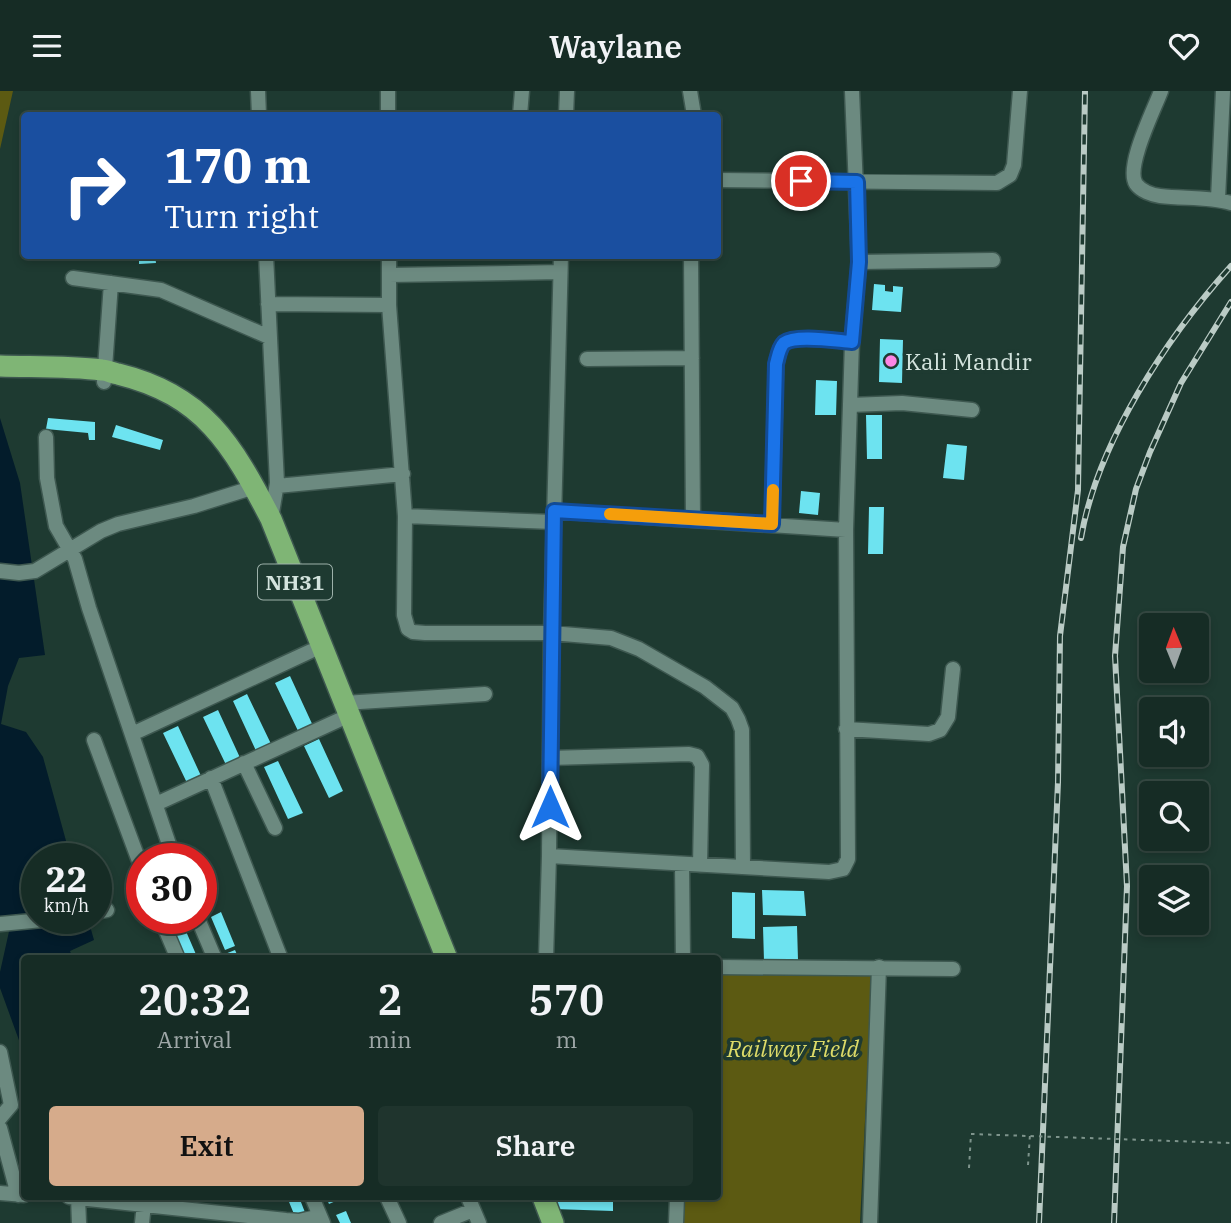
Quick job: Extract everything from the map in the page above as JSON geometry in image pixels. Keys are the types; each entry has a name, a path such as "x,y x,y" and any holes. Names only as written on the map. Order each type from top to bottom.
{"highway":[{"name":"NH31","path":"0,366 151,383 190,404 224,439 271,519 433,955"},
{"name":"NH31","path":"0,373 104,376 142,391 182,413 204,433 256,510 311,651 341,711 445,955"},
{"path":"531,1200 539,1223"},
{"path":"544,1200 553,1223"}],"street":[{"path":"258,91 259,112"},
{"path":"388,91 388,112"},
{"path":"520,112 522,91"},
{"path":"566,112 567,91"},
{"path":"690,91 694,112"},
{"path":"549,856 829,872 843,869 848,859 846,530 852,342 859,262 852,91"},
{"path":"721,180 984,184 1005,180 1014,165 1020,91"},
{"path":"1161,91 1136,155 1133,175 1137,185 1158,196 1225,201 1223,91"},
{"path":"265,259 277,486 271,519"},
{"path":"389,259 389,305 405,516 404,615 408,629 425,633 551,633 611,638 705,687 732,708 742,730 743,867"},
{"path":"546,955 561,259"},
{"path":"691,259 693,519"},
{"path":"859,262 993,260"},
{"path":"389,275 560,272"},
{"path":"73,278 162,290 270,337"},
{"path":"104,376 111,283"},
{"path":"268,305 389,305"},
{"path":"772,524 776,364 779,352 783,344 793,339 852,342"},
{"path":"586,359 692,358"},
{"path":"850,405 902,403 972,410"},
{"path":"46,437 50,506 56,526 70,547 169,843"},
{"path":"277,486 403,474"},
{"path":"0,571 35,571 70,547 118,524 194,506 245,490"},
{"path":"405,516 693,519 846,530"},
{"path":"132,734 311,651"},
{"path":"846,729 929,734 940,730 948,717 953,669"},
{"path":"156,804 244,763 341,711 485,694"},
{"path":"94,740 132,843"},
{"path":"550,758 697,756 702,765 700,865"},
{"path":"244,763 275,828"},
{"path":"211,778 279,955"},
{"path":"682,863 683,955"},
{"path":"0,924 21,922"},
{"path":"167,934 176,955"},
{"path":"204,934 213,955"},
{"path":"721,967 953,969"},
{"path":"870,1223 879,967"},
{"path":"0,1052 10,1105 0,1119 21,1195 0,1193"},
{"path":"78,1200 79,1223"},
{"path":"106,1200 286,1220 322,1220 314,1200"},
{"path":"388,1200 399,1223"},
{"path":"676,1223 677,1200"},
{"path":"142,1223 144,1204"},
{"path":"441,1223 473,1210"}],"path":[{"path":"969,1168 971,1134 1231,1143"},
{"path":"1028,1165 1030,1134"}],"green space":[{"path":"0,91 13,91 0,149"},
{"name":"Railway Field","path":"721,968 872,976 860,1223 682,1223 683,1200 721,1200"}],"water":[{"path":"0,418 20,483 45,655 19,658 8,686 1,724 26,732 43,757 67,843 21,843 21,934 92,934 94,940 70,951 72,955 21,955 21,1046 0,988 0,972 10,927 0,925"}],"building":[{"path":"139,259 156,259 156,263 139,264"},
{"path":"874,284 885,285 885,291 893,292 893,286 903,287 901,312 872,310"},
{"name":"Kali Mandir","path":"880,339 903,340 902,383 879,382"},
{"path":"816,380 837,381 836,415 815,415"},
{"path":"866,415 882,415 882,459 867,459"},
{"path":"48,418 95,422 95,440 89,440 88,433 46,429"},
{"path":"116,425 163,440 160,450 112,437"},
{"path":"947,444 967,446 964,480 943,478"},
{"path":"801,491 820,493 818,515 799,513"},
{"path":"869,507 884,507 883,554 868,554"},
{"path":"290,676 314,728 300,735 275,683"},
{"path":"247,694 272,746 257,753 233,701"},
{"path":"218,710 242,762 228,769 203,717"},
{"path":"178,726 202,778 188,785 163,733"},
{"path":"319,739 343,791 329,798 304,746"},
{"path":"278,761 303,813 288,819 264,767"},
{"path":"762,890 804,891 806,916 763,915"},
{"path":"732,892 755,893 755,939 732,938"},
{"path":"221,912 235,946 225,950 217,931 217,914"},
{"path":"797,926 798,960 764,961 763,927"},
{"path":"175,934 187,934 196,955 184,955"},
{"path":"235,950 237,955 225,955"},
{"path":"288,1200 300,1200 306,1215 296,1219"},
{"path":"554,1200 613,1200 613,1211 554,1209"},
{"path":"346,1211 351,1223 340,1223 336,1215"}],"railway":[{"path":"1039,1223 1058,782 1060,636 1078,490 1085,91"},
{"path":"1081,538 1089,502 1102,465 1138,393 1183,325 1231,266"},
{"path":"1114,1223 1127,886 1115,656 1123,547 1136,489 1150,452 1181,383 1231,302"}],"slow traffic":[{"path":"610,514 772,524 773,490"}],"place":[{"name":"Kali Mandir","path":"891,361"}],"route":[{"path":"550,807 554,511 772,524 776,364 779,352 783,344 793,339 852,342 859,262 857,182 801,181"}]}
